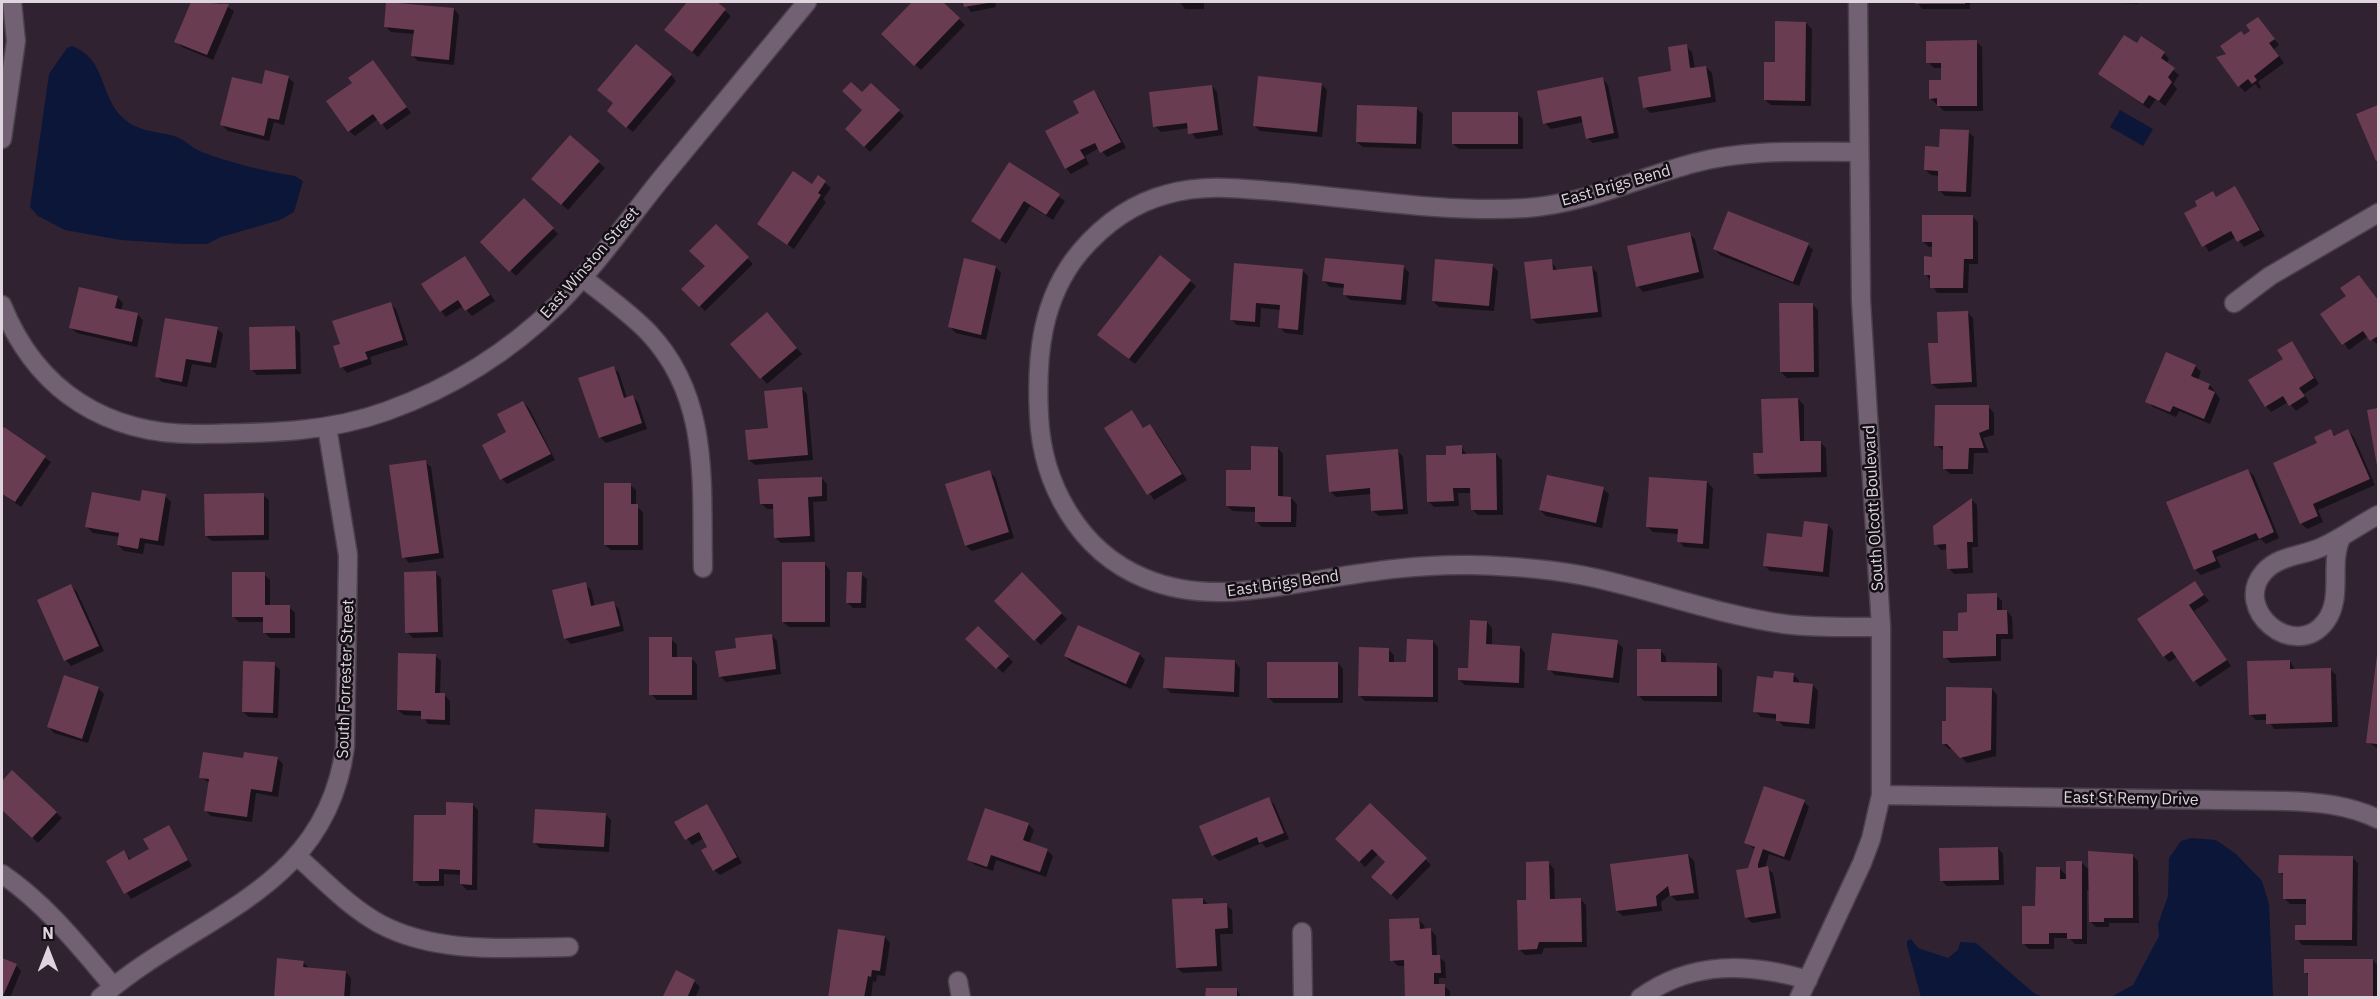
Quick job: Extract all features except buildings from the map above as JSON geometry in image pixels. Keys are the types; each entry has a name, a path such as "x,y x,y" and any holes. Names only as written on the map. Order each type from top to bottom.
{"street":[{"path":"2,139 16,41 12,2"},
{"name":"East Winston Street","path":"2,305 24,351 42,372 62,391 99,415 128,426 179,435 284,432 327,427 386,412 429,394 467,374 534,326 582,277 807,2"},
{"name":"South Olcott Boulevard","path":"1798,998 1862,863 1871,839 1881,795 1881,627 1861,301 1857,2"},
{"name":"East Brigs Bend","path":"1858,152 1736,154 1695,163 1571,202 1531,208 1488,210 1229,188 1168,194 1112,220 1089,241 1069,265 1053,294 1046,315 1038,391 1043,457 1053,488 1071,518 1092,542 1119,566 1147,580 1182,590 1237,593 1387,569 1480,565 1556,571 1596,578 1742,616 1784,624 1881,627"},
{"path":"2234,303 2270,276 2379,213"},
{"path":"582,277 649,333 665,354 683,385 696,423 700,448 703,568"},
{"name":"South Forrester Street","path":"107,992 182,938 277,878 298,857 318,830 333,802 342,773 345,747 348,555 327,427"},
{"path":"2342,536 2334,555 2333,609 2324,624 2306,634 2295,636 2285,635 2265,624 2260,615 2255,592 2263,573 2286,558 2308,553 2379,515"},
{"name":"East St Remy Drive","path":"1881,795 2297,801 2355,810 2379,819"},
{"path":"298,857 360,911 403,934 453,946 569,947"},
{"path":"2,874 41,906 107,992"},
{"path":"1302,932 1303,998"},
{"path":"1640,998 1671,980 1712,968 1737,966 1763,969 1808,980"}],"water":[{"path":"72,46 91,60 115,109 129,123 141,129 178,137 198,150 213,156 271,172 295,176 303,181 294,212 280,220 221,237 207,244 121,240 65,230 38,216 30,207 49,74 67,48"},
{"path":"2120,110 2153,129 2143,146 2110,127"},
{"path":"2191,838 2216,840 2236,854 2262,881 2269,904 2273,997 2111,997 2133,985 2159,936 2158,924 2168,896 2169,858 2181,841"},
{"path":"1911,939 1918,948 1948,958 1958,950 1960,942 1976,943 2035,994 2044,997 1921,997 1907,946 1907,941"}]}
